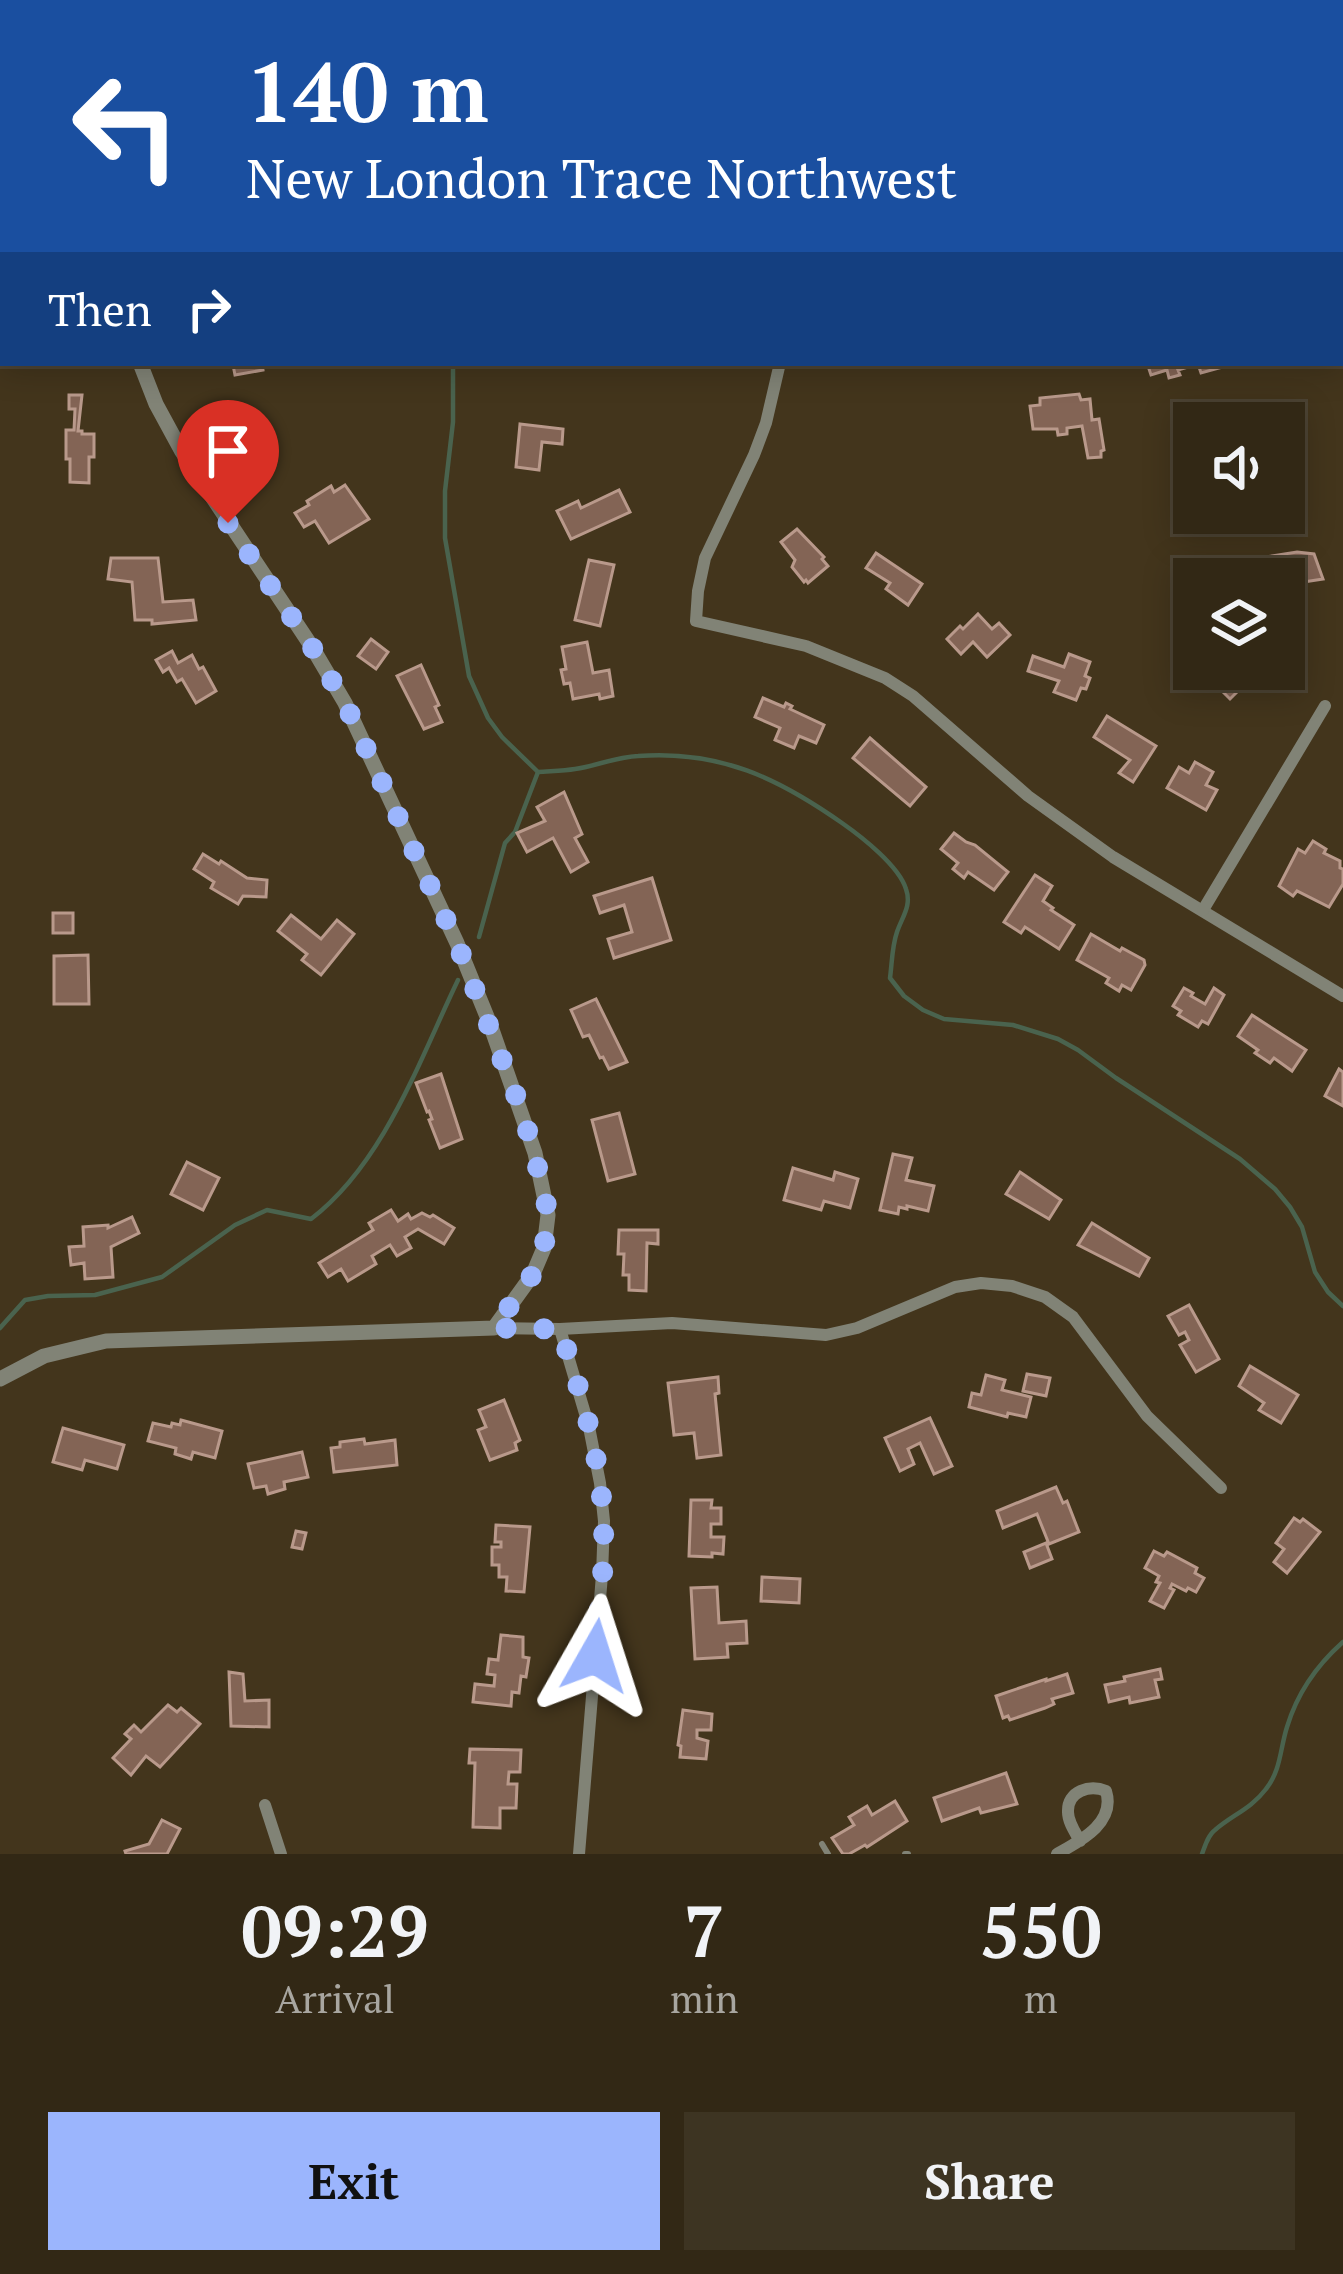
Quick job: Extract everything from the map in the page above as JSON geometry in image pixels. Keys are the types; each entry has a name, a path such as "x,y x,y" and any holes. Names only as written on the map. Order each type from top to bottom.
{"street":[{"path":"141,366 181,450 345,703 490,1024 536,1153 548,1215 544,1248 533,1274 494,1328"},
{"path":"779,366 754,454 705,558 696,621 806,646 885,678 913,695 1028,796 1113,857 1343,996"},
{"path":"1203,910 1325,706"},
{"path":"0,1379 44,1356 106,1341 672,1323 826,1335 857,1328 955,1287 981,1283 1012,1286 1045,1297 1073,1317 1147,1416 1221,1488"},
{"path":"560,1329 589,1427 604,1520 579,1854"},
{"path":"265,1805 281,1854"},
{"path":"1057,1854 1080,1841"}],"lane":[{"path":"822,1844 828,1854"}],"building":[{"path":"233,366 262,366 263,370 235,375"},
{"path":"1148,366 1191,366 1169,378 1167,370 1151,375"},
{"path":"1079,394 1081,400 1090,399 1092,420 1099,419 1101,457 1088,458 1082,426 1058,435 1057,429 1033,429 1030,406 1040,405 1040,398"},
{"path":"69,395 82,395 78,431 94,434 89,483 70,482 66,430 74,430 75,409 69,409"},
{"path":"520,424 563,429 562,444 542,442 539,470 516,467"},
{"path":"345,485 369,519 329,543 315,521 304,527 295,513 331,486 334,492"},
{"path":"619,490 630,512 571,539 557,511 578,501 581,508"},
{"path":"797,529 828,566 808,583 792,567 795,560 781,542"},
{"path":"876,553 922,584 908,605 886,589 890,583 866,568"},
{"path":"1314,554 1323,579 1305,582 1305,558 1259,558"},
{"path":"111,558 158,558 163,602 193,600 196,620 152,624 152,620 135,620 132,582 108,579"},
{"path":"589,560 614,565 600,626 575,620"},
{"path":"978,614 992,629 999,623 1010,635 987,657 973,642 961,654 947,639"},
{"path":"371,639 388,652 376,669 358,656"},
{"path":"587,642 593,673 609,670 613,696 573,699 570,683 564,684 562,647"},
{"path":"172,651 178,663 192,655 216,691 196,703 182,679 177,682 169,668 163,672 156,660"},
{"path":"1069,654 1090,662 1086,689 1081,688 1076,700 1054,692 1059,681 1028,671 1033,656 1064,667"},
{"path":"421,665 442,722 424,729 397,676"},
{"path":"763,698 784,707 786,703 824,725 816,743 799,736 794,748 775,740 780,728 755,717"},
{"path":"1107,716 1156,746 1133,782 1119,773 1130,760 1094,737"},
{"path":"870,738 926,787 910,806 853,758"},
{"path":"1195,762 1213,772 1206,785 1217,790 1206,810 1167,788 1179,767 1189,773"},
{"path":"564,792 582,834 575,838 588,862 571,872 553,838 527,852 517,833 545,821 537,807"},
{"path":"954,833 1008,872 994,890 968,872 964,878 953,869 958,863 941,849"},
{"path":"1313,841 1340,861 1343,869 1343,884 1329,907 1297,891 1293,896 1279,886 1298,849 1305,853"},
{"path":"203,854 247,878 267,880 266,897 243,896 238,904 211,888 214,882 194,869"},
{"path":"1035,875 1052,886 1043,901 1074,925 1059,949 1025,927 1021,933 1004,922"},
{"path":"652,878 671,940 614,958 608,939 632,932 624,905 600,913 594,896"},
{"path":"53,913 73,913 73,933 53,933"},
{"path":"291,915 321,939 337,920 354,934 321,975 302,960 307,954 278,931"},
{"path":"1091,934 1144,960 1131,990 1122,985 1119,991 1106,983 1109,978 1077,960"},
{"path":"88,955 89,1004 54,1004 54,956"},
{"path":"1184,988 1205,1004 1214,988 1224,995 1208,1024 1202,1021 1198,1027 1178,1015 1181,1011 1173,1006"},
{"path":"596,999 627,1062 609,1069 589,1035 583,1037 571,1010"},
{"path":"1252,1015 1306,1050 1292,1071 1274,1058 1270,1063 1238,1036"},
{"path":"1339,1069 1343,1072 1343,1106 1325,1096"},
{"path":"441,1074 462,1139 440,1148 416,1083"},
{"path":"619,1113 635,1174 608,1181 592,1120"},
{"path":"893,1154 912,1158 906,1180 934,1186 928,1211 907,1206 899,1207 898,1214 880,1210"},
{"path":"187,1162 219,1178 203,1210 171,1194"},
{"path":"793,1168 833,1180 835,1172 858,1179 850,1208 824,1201 821,1210 784,1200"},
{"path":"1020,1172 1061,1200 1049,1219 1006,1194"},
{"path":"391,1210 398,1221 422,1213 454,1228 444,1244 418,1229 405,1237 411,1248 397,1256 390,1245 372,1256 376,1264 348,1281 341,1269 328,1277 319,1263 373,1230 369,1223"},
{"path":"132,1217 139,1233 111,1247 113,1277 85,1279 84,1263 71,1265 69,1247 84,1246 83,1227 108,1228"},
{"path":"1092,1223 1149,1258 1139,1276 1078,1245"},
{"path":"619,1230 658,1230 658,1244 647,1243 646,1291 629,1290 629,1275 623,1275 624,1254 618,1254"},
{"path":"1189,1305 1219,1359 1196,1372 1180,1345 1189,1340 1185,1332 1179,1335 1168,1316"},
{"path":"1250,1366 1298,1395 1281,1423 1259,1410 1264,1403 1239,1386"},
{"path":"1027,1374 1050,1378 1046,1396 1023,1391"},
{"path":"986,1375 1005,1380 1002,1390 1031,1397 1026,1417 969,1407 972,1393 981,1395"},
{"path":"718,1377 719,1393 715,1394 721,1455 697,1458 694,1433 674,1435 668,1383"},
{"path":"504,1400 520,1440 515,1443 517,1450 490,1460 478,1430 486,1427 479,1410"},
{"path":"930,1418 952,1466 934,1474 920,1443 908,1449 914,1464 900,1471 885,1438"},
{"path":"181,1420 222,1431 215,1458 193,1452 191,1459 175,1454 176,1448 148,1441 153,1423 171,1427"},
{"path":"63,1428 124,1445 117,1469 85,1460 82,1470 53,1462"},
{"path":"364,1439 365,1444 395,1440 397,1465 334,1472 331,1448"},
{"path":"302,1452 308,1477 284,1482 285,1489 268,1494 266,1486 254,1488 248,1464"},
{"path":"1056,1487 1079,1532 1049,1544 1037,1514 1003,1528 997,1511"},
{"path":"691,1500 712,1500 711,1508 721,1508 721,1524 711,1524 711,1537 724,1537 723,1554 689,1556"},
{"path":"1294,1518 1320,1532 1287,1573 1274,1562 1284,1549 1276,1543"},
{"path":"496,1525 530,1527 524,1592 506,1591 507,1577 499,1577 499,1565 492,1565 492,1547 501,1547 501,1542 495,1542"},
{"path":"296,1531 306,1533 302,1549 292,1547"},
{"path":"1046,1543 1052,1559 1030,1568 1024,1552"},
{"path":"1154,1551 1164,1556 1167,1552 1197,1568 1195,1573 1204,1578 1196,1592 1172,1584 1174,1590 1164,1608 1150,1601 1160,1583 1156,1582 1159,1576 1145,1568"},
{"path":"762,1577 800,1579 799,1603 761,1601"},
{"path":"717,1587 719,1623 746,1621 747,1643 727,1644 728,1657 695,1659 691,1588"},
{"path":"501,1635 523,1637 523,1657 529,1658 526,1677 521,1676 519,1693 512,1692 511,1706 473,1702 475,1684 494,1686 495,1675 487,1674 489,1659 498,1660"},
{"path":"1160,1669 1162,1679 1155,1680 1159,1697 1109,1702 1105,1685"},
{"path":"229,1672 243,1674 245,1701 269,1700 269,1727 231,1726"},
{"path":"1067,1674 1073,1693 1052,1699 1054,1704 1045,1708 1003,1718 996,1696"},
{"path":"168,1705 177,1712 181,1708 200,1724 160,1767 146,1756 131,1775 113,1758 131,1739 125,1734 134,1725 141,1732"},
{"path":"683,1710 712,1714 711,1730 697,1730 697,1738 708,1741 706,1759 680,1757"},
{"path":"470,1749 521,1750 520,1772 509,1772 508,1784 517,1784 516,1808 500,1808 500,1828 473,1827 475,1763 469,1763"},
{"path":"1006,1773 1017,1804 981,1813 979,1808 942,1821 934,1798"},
{"path":"895,1801 907,1821 867,1847 843,1854 832,1838 854,1825 849,1817 867,1806 872,1815"},
{"path":"162,1820 180,1829 167,1854 126,1854 149,1844"}],"waterway":[{"path":"453,366 445,538 469,676 502,737 538,772 638,756 722,763 771,780 842,823 888,862 906,889 907,906 895,937 890,978 904,996 944,1019 1013,1025 1058,1039 1240,1159 1290,1207 1302,1227 1315,1272 1343,1306"},
{"path":"479,937 505,843 515,832 538,772"},
{"path":"0,1328 25,1300 95,1295 162,1277 235,1225 267,1210 311,1219 337,1196 379,1140 458,980"},
{"path":"1202,1854 1213,1832 1254,1802 1271,1782 1296,1703 1316,1670 1343,1642"}],"route":[{"path":"228,523 345,703 457,943 536,1153 548,1215 544,1248 533,1274 494,1328 560,1329 576,1377 604,1520 595,1656"}]}
